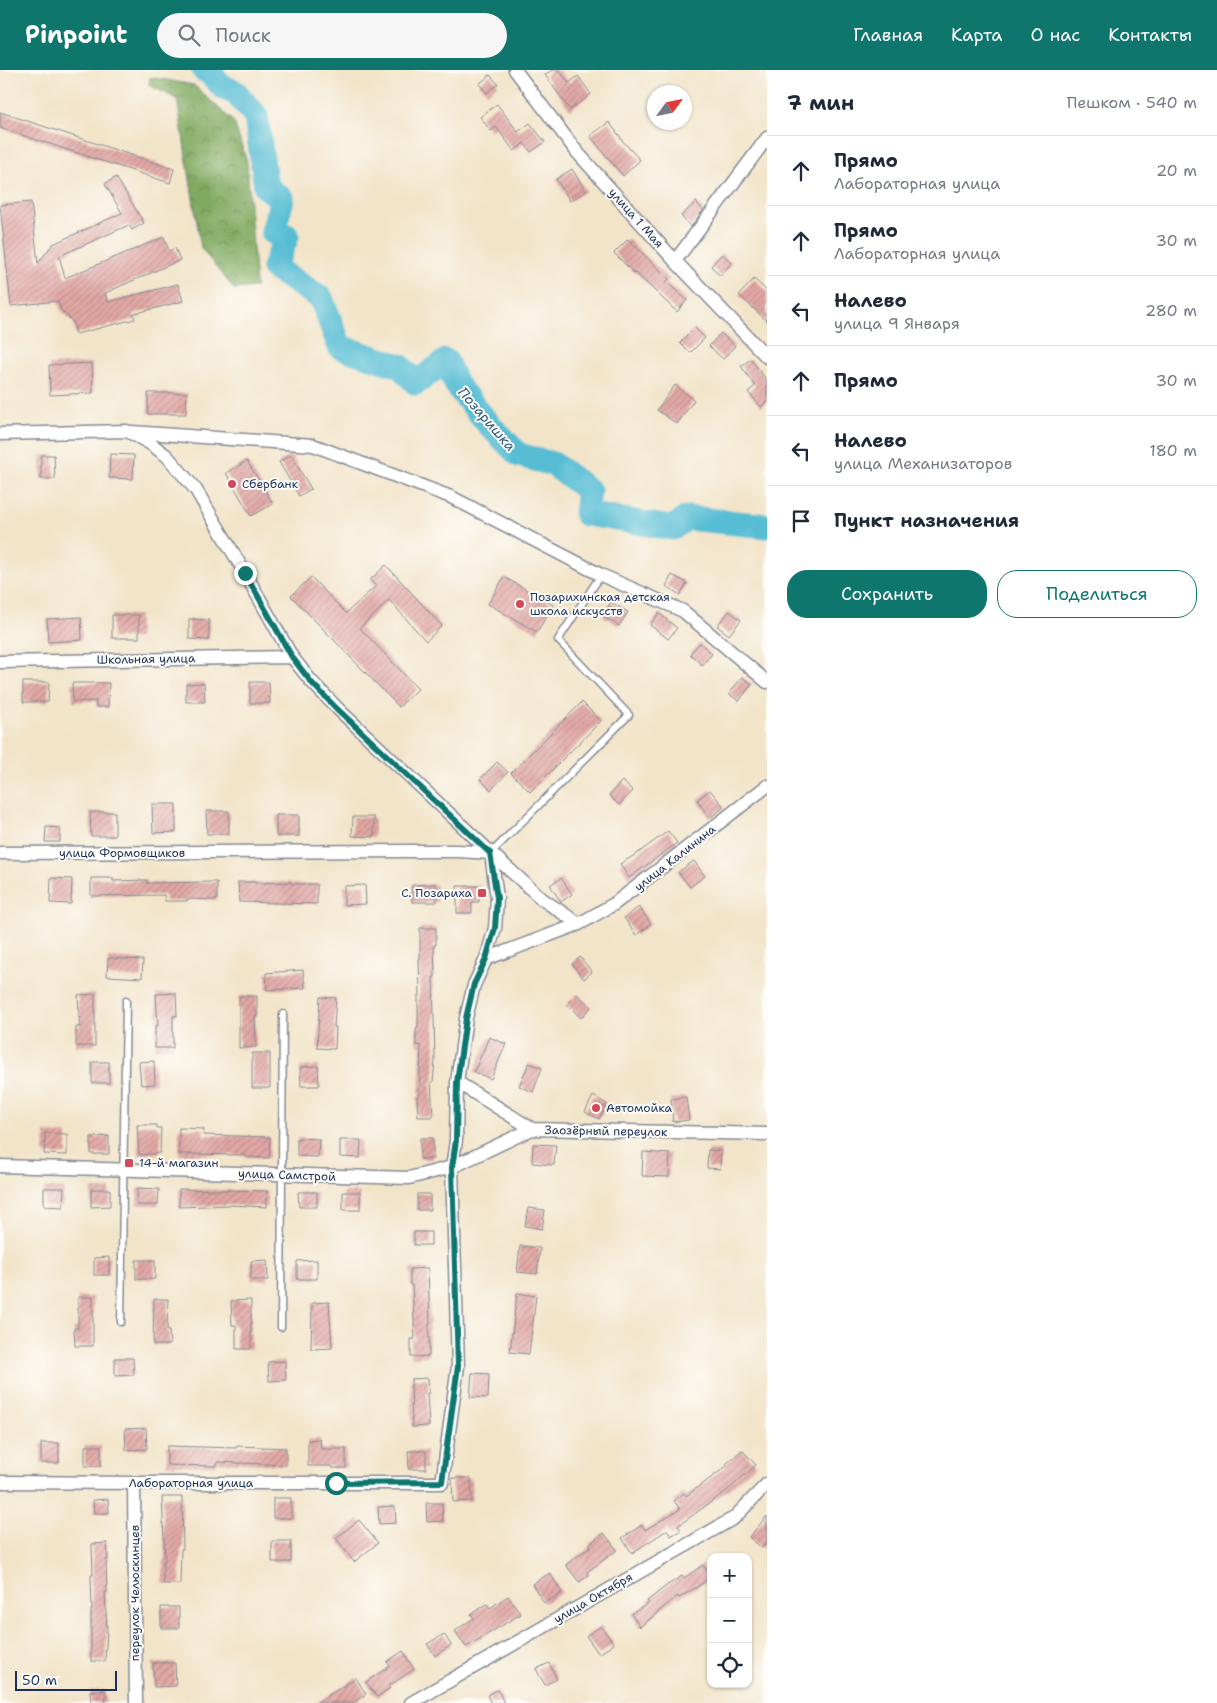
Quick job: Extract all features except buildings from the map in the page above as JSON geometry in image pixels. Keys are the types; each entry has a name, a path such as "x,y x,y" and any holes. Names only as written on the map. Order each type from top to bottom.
{"street":[{"name":"улица 1 Мая","path":"515,70 577,152 675,262 767,357"},
{"path":"675,262 767,138"},
{"path":"0,434 127,431 313,445 450,497 601,575 683,611 767,682"},
{"path":"127,431 151,444 167,456 196,490 292,657 311,682 336,708 490,853 542,899 579,924"},
{"name":"Школьная улица","path":"0,662 292,657"},
{"name":"улица Калинина","path":"486,959 579,924 614,904 767,786"},
{"name":"улица Формовщиков","path":"0,853 448,851 490,853"},
{"path":"452,1167 456,1140 457,1082 466,1018 474,984 486,959 495,928 497,898 490,853"},
{"path":"457,1082 532,1130"},
{"name":"Заозёрный переулок","path":"452,1167 532,1130 767,1134"},
{"name":"улица Самстрой","path":"0,1166 123,1168 409,1178 452,1167"},
{"name":"Лабораторная улица","path":"0,1482 442,1482 458,1366 452,1167"},
{"name":"переулок Челюскинцев","path":"134,1483 136,1703"},
{"name":"улица Октября","path":"410,1703 734,1518 767,1484"}],"lane":[{"path":"490,853 629,715 558,640 601,575"},
{"path":"121,1322 126,1001"},
{"path":"281,1327 283,1014"}],"green space":[{"path":"150,77 194,85 234,122 247,162 256,287 234,289 201,248 177,99 149,85"}],"waterway":[{"name":"Позаришка","path":"204,70 209,72 223,87 235,92 256,116 266,187 282,199 273,232 287,236 274,268 321,298 340,347 400,366 416,383 446,361 457,386 491,427 519,455 553,464 589,491 586,514 672,528 687,518 767,526"}],"place":[{"name":"Сбербанк","path":"232,484"},
{"name":"Позарихинская детская школа искусств","path":"520,604"},
{"name":"С. Позариха","path":"482,893"},
{"name":"Автомойка","path":"596,1108"},
{"name":"14-й магазин","path":"129,1163"}],"route":[{"path":"245,573 292,657 311,682 336,708 490,853 497,898 495,928 486,959 474,984 466,1018 457,1082 456,1140 452,1168 458,1366 442,1482 336,1483"}]}
